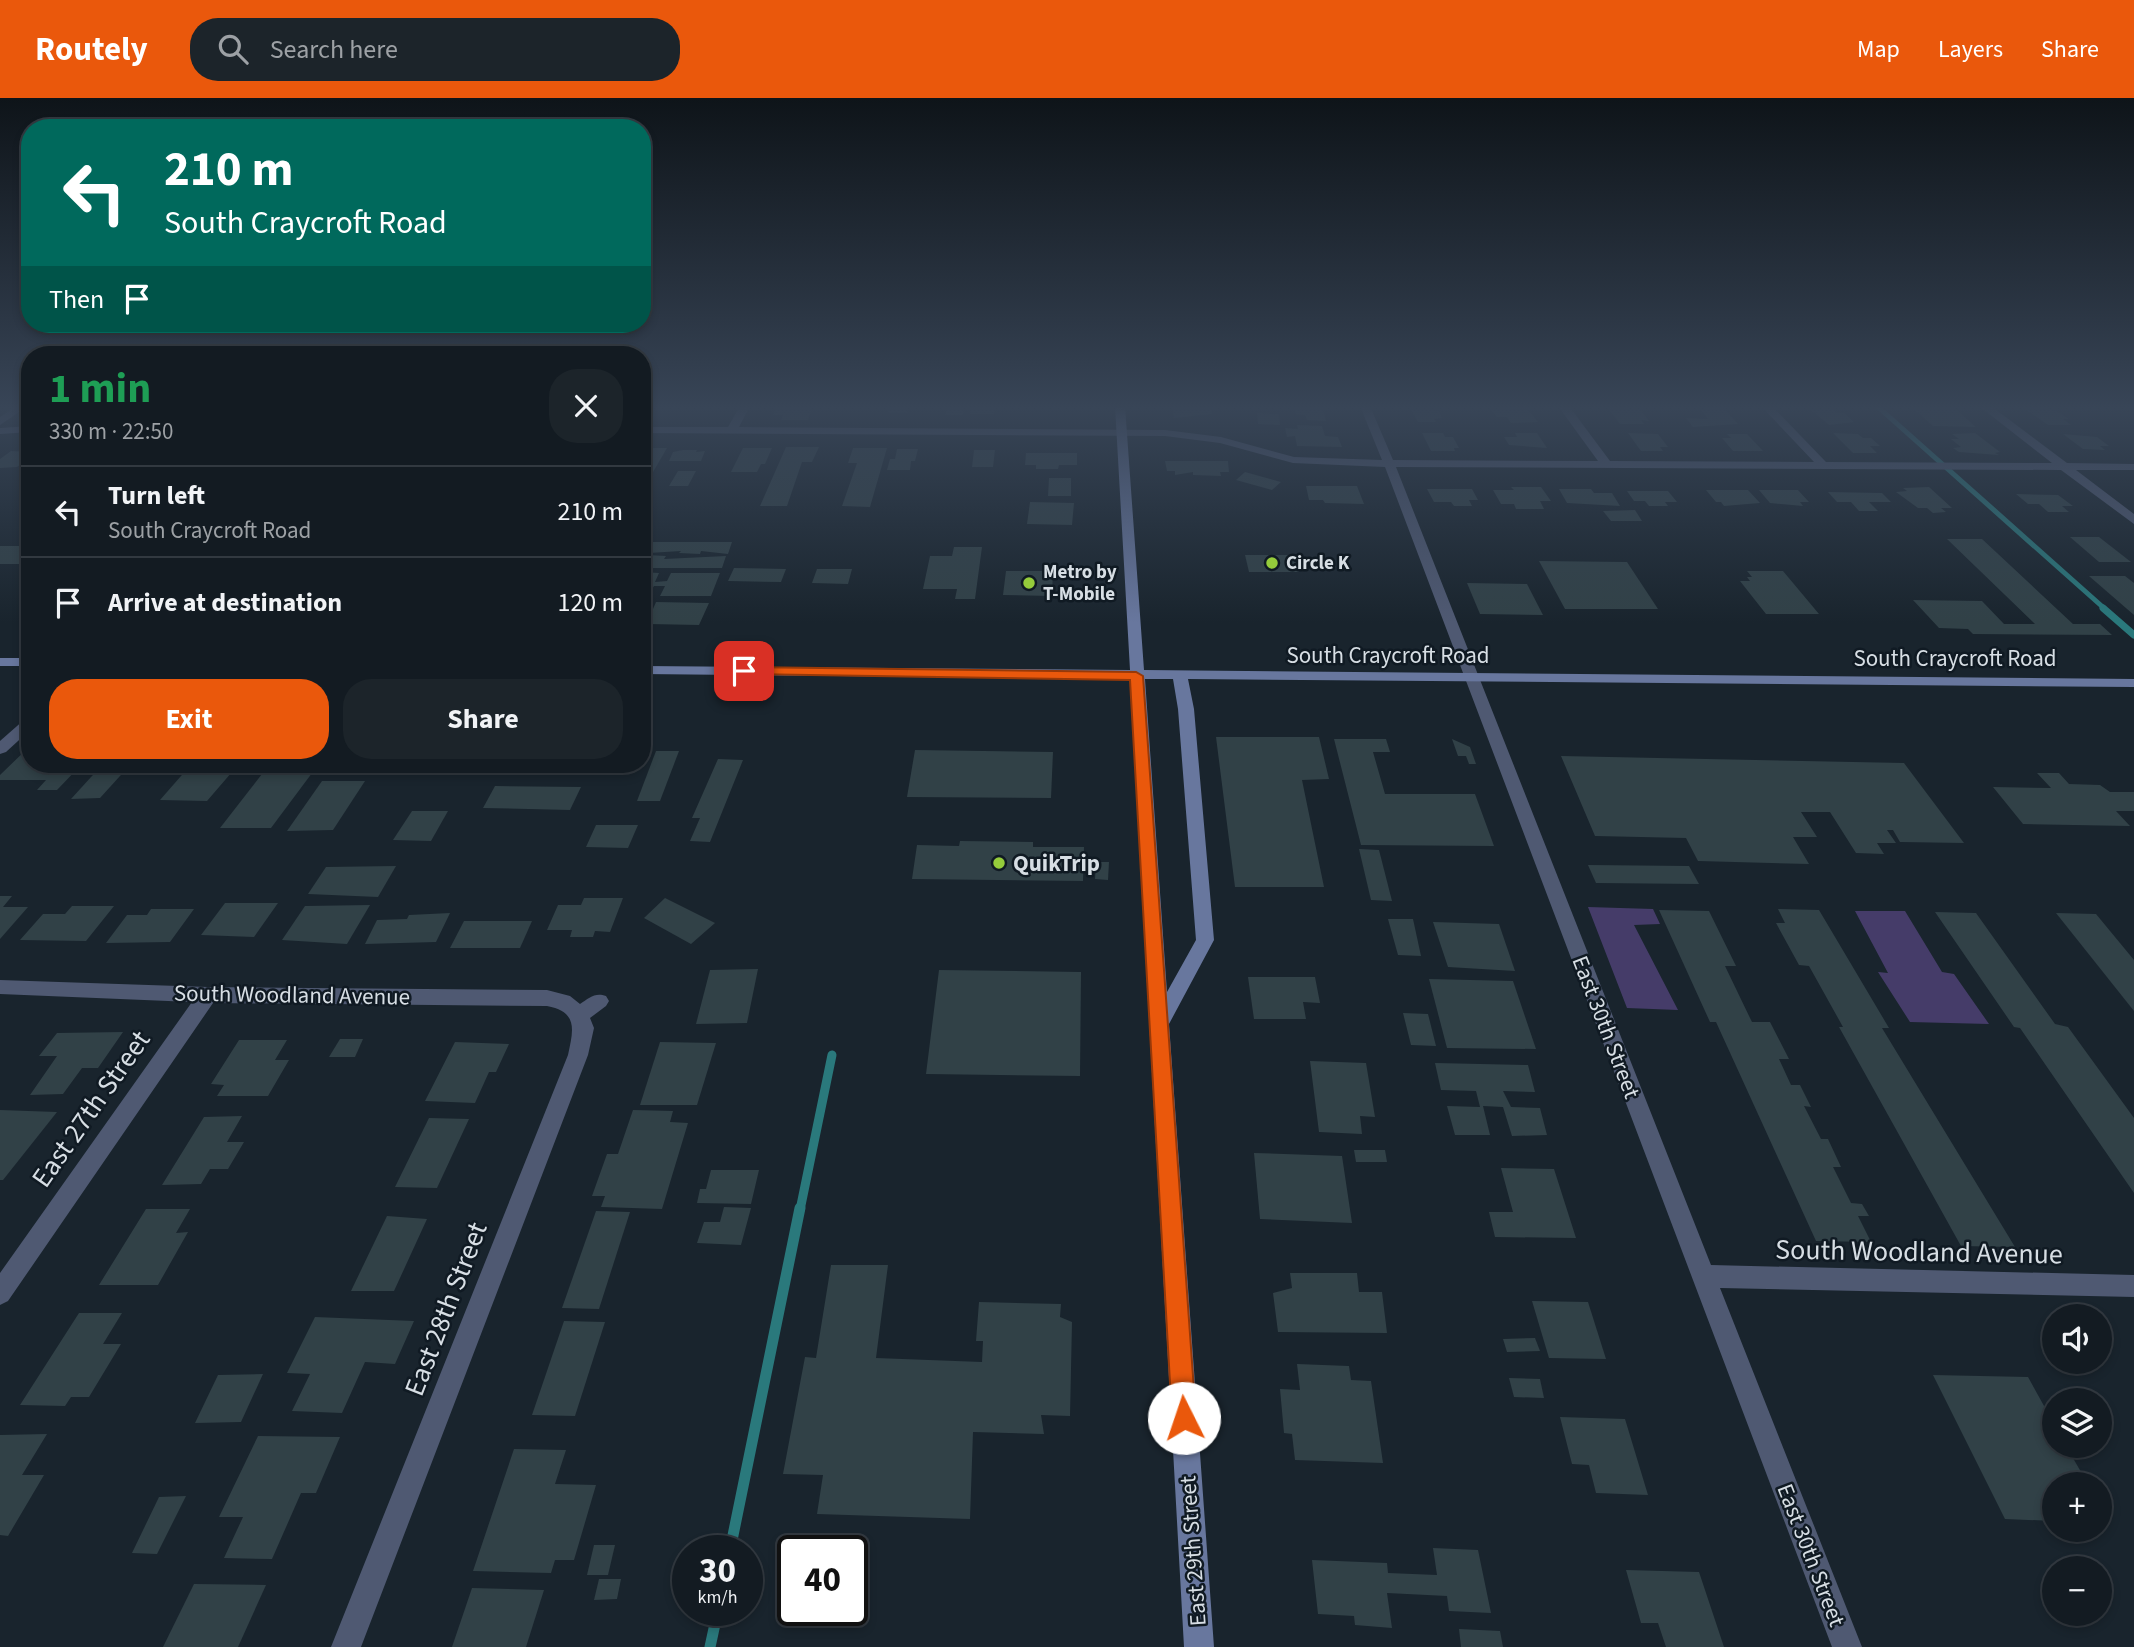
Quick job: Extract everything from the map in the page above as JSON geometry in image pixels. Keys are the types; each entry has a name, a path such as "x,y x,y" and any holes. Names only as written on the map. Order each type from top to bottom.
{"street":[{"name":"East 29th Street","path":"1123,478 1199,1647"},
{"name":"East 30th Street","path":"1395,478 1847,1647"},
{"path":"2080,478 2134,520"},
{"path":"0,662 21,662"},
{"name":"South Craycroft Road","path":"651,670 2134,683"},
{"path":"1160,1023 1205,940 1181,676"},
{"path":"0,749 21,730"},
{"name":"South Woodland Avenue","path":"0,987 208,995 547,998 562,1001 579,1015"},
{"name":"East 27th Street","path":"0,1293 208,995"},
{"path":"579,1015 599,1001"},
{"name":"East 28th Street","path":"345,1647 578,1055 584,1028 579,1015"},
{"name":"South Woodland Avenue","path":"1703,1276 2134,1286"}],"shaded area":[{"path":"1588,907 1653,909 1660,924 1634,925 1678,1010 1627,1008"},
{"path":"1855,911 1905,911 1942,972 1954,974 1989,1024 1910,1022 1878,972 1888,973"}],"building":[{"path":"674,478 692,478 688,486 669,486"},
{"path":"772,478 796,478 787,506 760,506"},
{"path":"852,478 878,478 870,507 842,506"},
{"path":"1049,478 1071,478 1071,496 1048,496"},
{"path":"1268,478 1281,482 1272,490 1236,480"},
{"path":"1306,486 1357,486 1364,504 1309,500"},
{"path":"1511,487 1541,487 1551,501 1540,501 1544,509 1516,509 1514,504 1501,504 1493,490 1514,490"},
{"path":"1929,487 1952,508 1941,508 1946,512 1933,513 1927,508 1918,508 1896,492 1907,491 1903,488"},
{"path":"1427,489 1472,489 1478,500 1469,500 1472,506 1434,502"},
{"path":"1559,489 1591,489 1594,493 1612,493 1620,506 1567,503"},
{"path":"1706,490 1748,490 1760,503 1724,506 1721,502 1716,502"},
{"path":"1759,490 1798,490 1809,502 1800,502 1803,506 1770,503"},
{"path":"1627,491 1668,491 1677,502 1665,502 1668,506 1649,506 1645,501 1634,501"},
{"path":"1828,492 1882,493 1891,502 1869,502 1878,511 1859,511 1851,502 1837,502"},
{"path":"2016,494 2058,495 2073,506 2062,506 2069,512 2048,512 2039,504 2028,504"},
{"path":"1030,502 1074,503 1072,525 1027,524"},
{"path":"1635,510 1642,521 1611,521 1603,511"},
{"path":"2070,537 2099,537 2131,562 2099,562"},
{"path":"1947,539 1982,539 2073,624 2100,624 2112,635 1973,634 1968,629 1939,628 1913,600 1982,601 2004,624 2035,624"},
{"path":"651,542 732,542 728,554 701,551 700,554 679,553 681,551 651,553"},
{"path":"0,546 21,546 21,564 0,564"},
{"path":"954,547 982,547 975,599 955,599 957,589 923,589 930,556 952,556"},
{"path":"651,555 666,556 664,559 726,556 722,568 651,568"},
{"name":"Circle K","path":"1245,555 1294,555 1299,572 1249,572"},
{"path":"1539,561 1627,562 1658,609 1565,609"},
{"path":"734,568 786,569 781,582 728,581"},
{"path":"817,569 852,569 848,584 812,583"},
{"name":"Metro by T-Mobile","path":"1006,571 1053,571 1052,596 1003,595"},
{"path":"1747,571 1783,571 1819,614 1766,614 1740,581 1750,581 1747,577 1752,577"},
{"path":"651,573 659,573 655,582 667,581 671,573 720,573 711,596 660,596 665,586 654,586 651,590"},
{"path":"2089,576 2125,576 2134,583 2134,615"},
{"path":"1467,583 1527,584 1543,615 1480,614"},
{"path":"656,602 709,603 699,625 651,624 651,609"},
{"path":"1216,737 1319,737 1329,779 1302,780 1324,887 1235,887"},
{"path":"1334,739 1386,739 1390,752 1373,752 1385,794 1475,794 1494,846 1361,845"},
{"path":"1452,739 1470,747 1476,764 1469,764 1466,756 1458,756"},
{"name":"QuikTrip","path":"915,750 1053,752 1051,798 907,797"},
{"path":"656,751 679,751 660,801 637,801 648,773 651,773"},
{"path":"21,755 21,773 73,773 57,790 37,790 46,780 0,780 0,775"},
{"path":"1561,756 1904,763 1964,843 1900,842 1893,830 1887,830 1896,843 1877,843 1884,854 1856,853 1830,812 1801,812 1817,837 1793,837 1809,864 1698,861 1686,838 1595,836"},
{"path":"718,759 743,760 710,842 690,841 700,818 692,818"},
{"path":"95,773 123,773 100,798 71,799"},
{"path":"184,773 231,773 207,801 160,800"},
{"path":"263,773 312,773 271,828 220,828"},
{"path":"2037,773 2059,773 2069,784 2100,785 2110,792 2134,792 2134,811 2116,811 2130,826 2023,824 1993,787 2051,788"},
{"path":"322,781 365,781 333,830 287,831"},
{"path":"495,786 581,787 570,810 483,808"},
{"path":"412,811 448,811 431,841 393,840"},
{"path":"596,825 638,825 628,848 586,847"},
{"name":"QuikTrip","path":"960,841 1033,842 1033,847 1084,847 1083,881 912,879 917,845 959,846"},
{"path":"1359,849 1379,850 1392,901 1371,900"},
{"path":"1096,862 1109,862 1108,880 1095,879"},
{"path":"1588,865 1689,866 1699,884 1596,883"},
{"path":"396,866 378,897 308,894 326,867"},
{"path":"0,896 12,896 3,907 28,907 0,939"},
{"path":"584,898 623,898 610,932 595,931 593,937 570,937 572,930 547,930 558,905 581,905"},
{"path":"665,898 715,923 691,944 644,918"},
{"path":"225,903 278,903 254,937 201,935"},
{"path":"370,905 347,944 282,940 305,906"},
{"path":"72,906 114,906 86,941 20,940 43,914 65,914"},
{"path":"151,909 194,909 170,942 106,943 127,915 147,915"},
{"path":"1778,909 1819,910 1889,1028 1882,1028 2015,1247 1961,1246 1839,1027 1843,1027 1809,966 1799,965 1776,923 1785,923"},
{"path":"1659,910 1709,911 1736,966 1725,966 1750,1018 1752,1022 1770,1022 1789,1059 1779,1059 1791,1085 1800,1085 1811,1107 1804,1106 1821,1139 1828,1139 1841,1167 1833,1167 1851,1203 1862,1204 1869,1216 1858,1216 1871,1242 1816,1241 1716,1022 1710,1022"},
{"path":"1935,912 1976,913 2055,1024 2068,1027 2134,1118 2134,1193 2020,1028 2014,1027"},
{"path":"450,913 436,942 365,944 377,920"},
{"path":"2056,913 2096,914 2134,960 2134,1011"},
{"path":"1388,919 1413,919 1421,956 1398,955"},
{"path":"464,921 532,921 520,948 450,948"},
{"path":"1433,922 1499,924 1515,971 1448,967"},
{"path":"758,969 747,1023 696,1024 710,970"},
{"path":"939,970 1081,972 1080,1076 926,1074"},
{"path":"1248,977 1315,977 1320,1003 1303,1002 1306,1019 1254,1019"},
{"path":"1429,979 1513,981 1536,1049 1447,1048"},
{"path":"1403,1013 1428,1014 1436,1046 1411,1045"},
{"path":"123,1032 98,1068 82,1068 63,1094 30,1095 57,1056 39,1056 57,1033"},
{"path":"340,1039 363,1039 355,1057 329,1057"},
{"path":"239,1040 287,1040 275,1060 289,1060 268,1096 217,1096 224,1085 211,1084"},
{"path":"455,1042 509,1044 496,1072 489,1072 475,1103 425,1101"},
{"path":"660,1042 716,1043 697,1105 640,1105"},
{"path":"1310,1061 1366,1063 1375,1117 1360,1116 1362,1134 1319,1132"},
{"path":"1435,1063 1528,1065 1535,1092 1503,1091 1511,1107 1540,1108 1547,1135 1512,1136 1503,1107 1483,1106 1490,1135 1455,1135 1447,1106 1480,1107 1476,1091 1441,1090"},
{"path":"0,1110 57,1112 3,1180 0,1180"},
{"path":"633,1110 673,1111 670,1122 688,1123 662,1209 601,1207 605,1196 592,1196 607,1154 618,1154"},
{"path":"242,1116 227,1142 244,1142 228,1169 210,1169 201,1184 162,1185 204,1117"},
{"path":"429,1118 469,1119 437,1188 395,1187"},
{"path":"1354,1150 1385,1150 1387,1162 1356,1162"},
{"path":"1254,1153 1342,1156 1352,1223 1260,1219"},
{"path":"1501,1168 1554,1169 1576,1238 1495,1237 1489,1212 1513,1212"},
{"path":"711,1170 759,1170 751,1204 697,1203 700,1189 706,1189"},
{"path":"724,1207 751,1208 741,1245 697,1243 704,1222 720,1222"},
{"path":"146,1209 190,1209 176,1233 188,1232 158,1285 99,1285"},
{"path":"596,1211 630,1212 599,1309 562,1308"},
{"path":"387,1216 427,1219 394,1291 351,1291"},
{"path":"831,1265 888,1265 876,1358 982,1362 983,1341 976,1341 979,1302 1061,1304 1060,1317 1072,1322 1070,1416 1041,1415 1044,1434 973,1432 970,1519 817,1514 823,1475 783,1474 805,1357 816,1358"},
{"path":"1290,1273 1357,1273 1359,1292 1382,1292 1387,1333 1278,1332 1273,1293 1292,1288"},
{"path":"1532,1301 1588,1302 1606,1359 1549,1358"},
{"path":"79,1313 122,1313 103,1344 121,1344 89,1397 71,1397 65,1406 20,1405"},
{"path":"315,1317 414,1321 395,1364 365,1362 342,1413 292,1411 310,1374 287,1373"},
{"path":"564,1321 605,1322 575,1416 532,1415"},
{"path":"1535,1338 1540,1351 1507,1352 1503,1339"},
{"path":"1297,1364 1349,1366 1351,1380 1371,1381 1383,1463 1295,1460 1292,1434 1284,1433 1280,1389 1300,1390"},
{"path":"263,1374 241,1422 195,1423 218,1375"},
{"path":"1933,1375 2028,1377 2042,1402 2042,1458 2073,1458 2081,1472 2042,1472 2042,1521 2005,1519"},
{"path":"1509,1378 1540,1379 1544,1398 1514,1397"},
{"path":"1560,1417 1625,1419 1648,1495 1596,1493 1589,1465 1572,1464"},
{"path":"47,1434 22,1475 44,1475 8,1536 0,1535 0,1435"},
{"path":"258,1436 340,1437 316,1493 301,1493 272,1559 224,1558 243,1517 219,1517"},
{"path":"514,1449 566,1450 555,1484 596,1485 574,1560 555,1560 551,1573 473,1571"},
{"path":"186,1496 157,1554 132,1553 159,1497"},
{"path":"594,1545 615,1545 608,1575 587,1575"},
{"path":"1433,1548 1478,1550 1491,1613 1449,1611 1447,1596 1387,1593 1392,1628 1355,1625 1354,1616 1318,1614 1312,1560 1387,1563 1388,1573 1437,1575"},
{"path":"1626,1570 1699,1572 1724,1647 1666,1647 1658,1623 1641,1623"},
{"path":"599,1579 621,1579 617,1599 594,1600"},
{"path":"194,1584 266,1585 238,1647 163,1647"},
{"path":"472,1588 544,1590 526,1647 452,1647"},
{"path":"1459,1629 1500,1631 1503,1647 1461,1647"}],"waterway":[{"path":"1958,478 2105,609"},
{"path":"2103,608 2134,635"},
{"path":"800,1210 832,1055"},
{"path":"733,1535 800,1208"},
{"path":"710,1647 715,1626"}],"place":[{"name":"Circle K","path":"1272,563"},
{"name":"Metro by T-Mobile","path":"1029,583"},
{"name":"QuikTrip","path":"999,863"}],"route":[{"path":"744,671 1136,676 1184,1418"}]}
